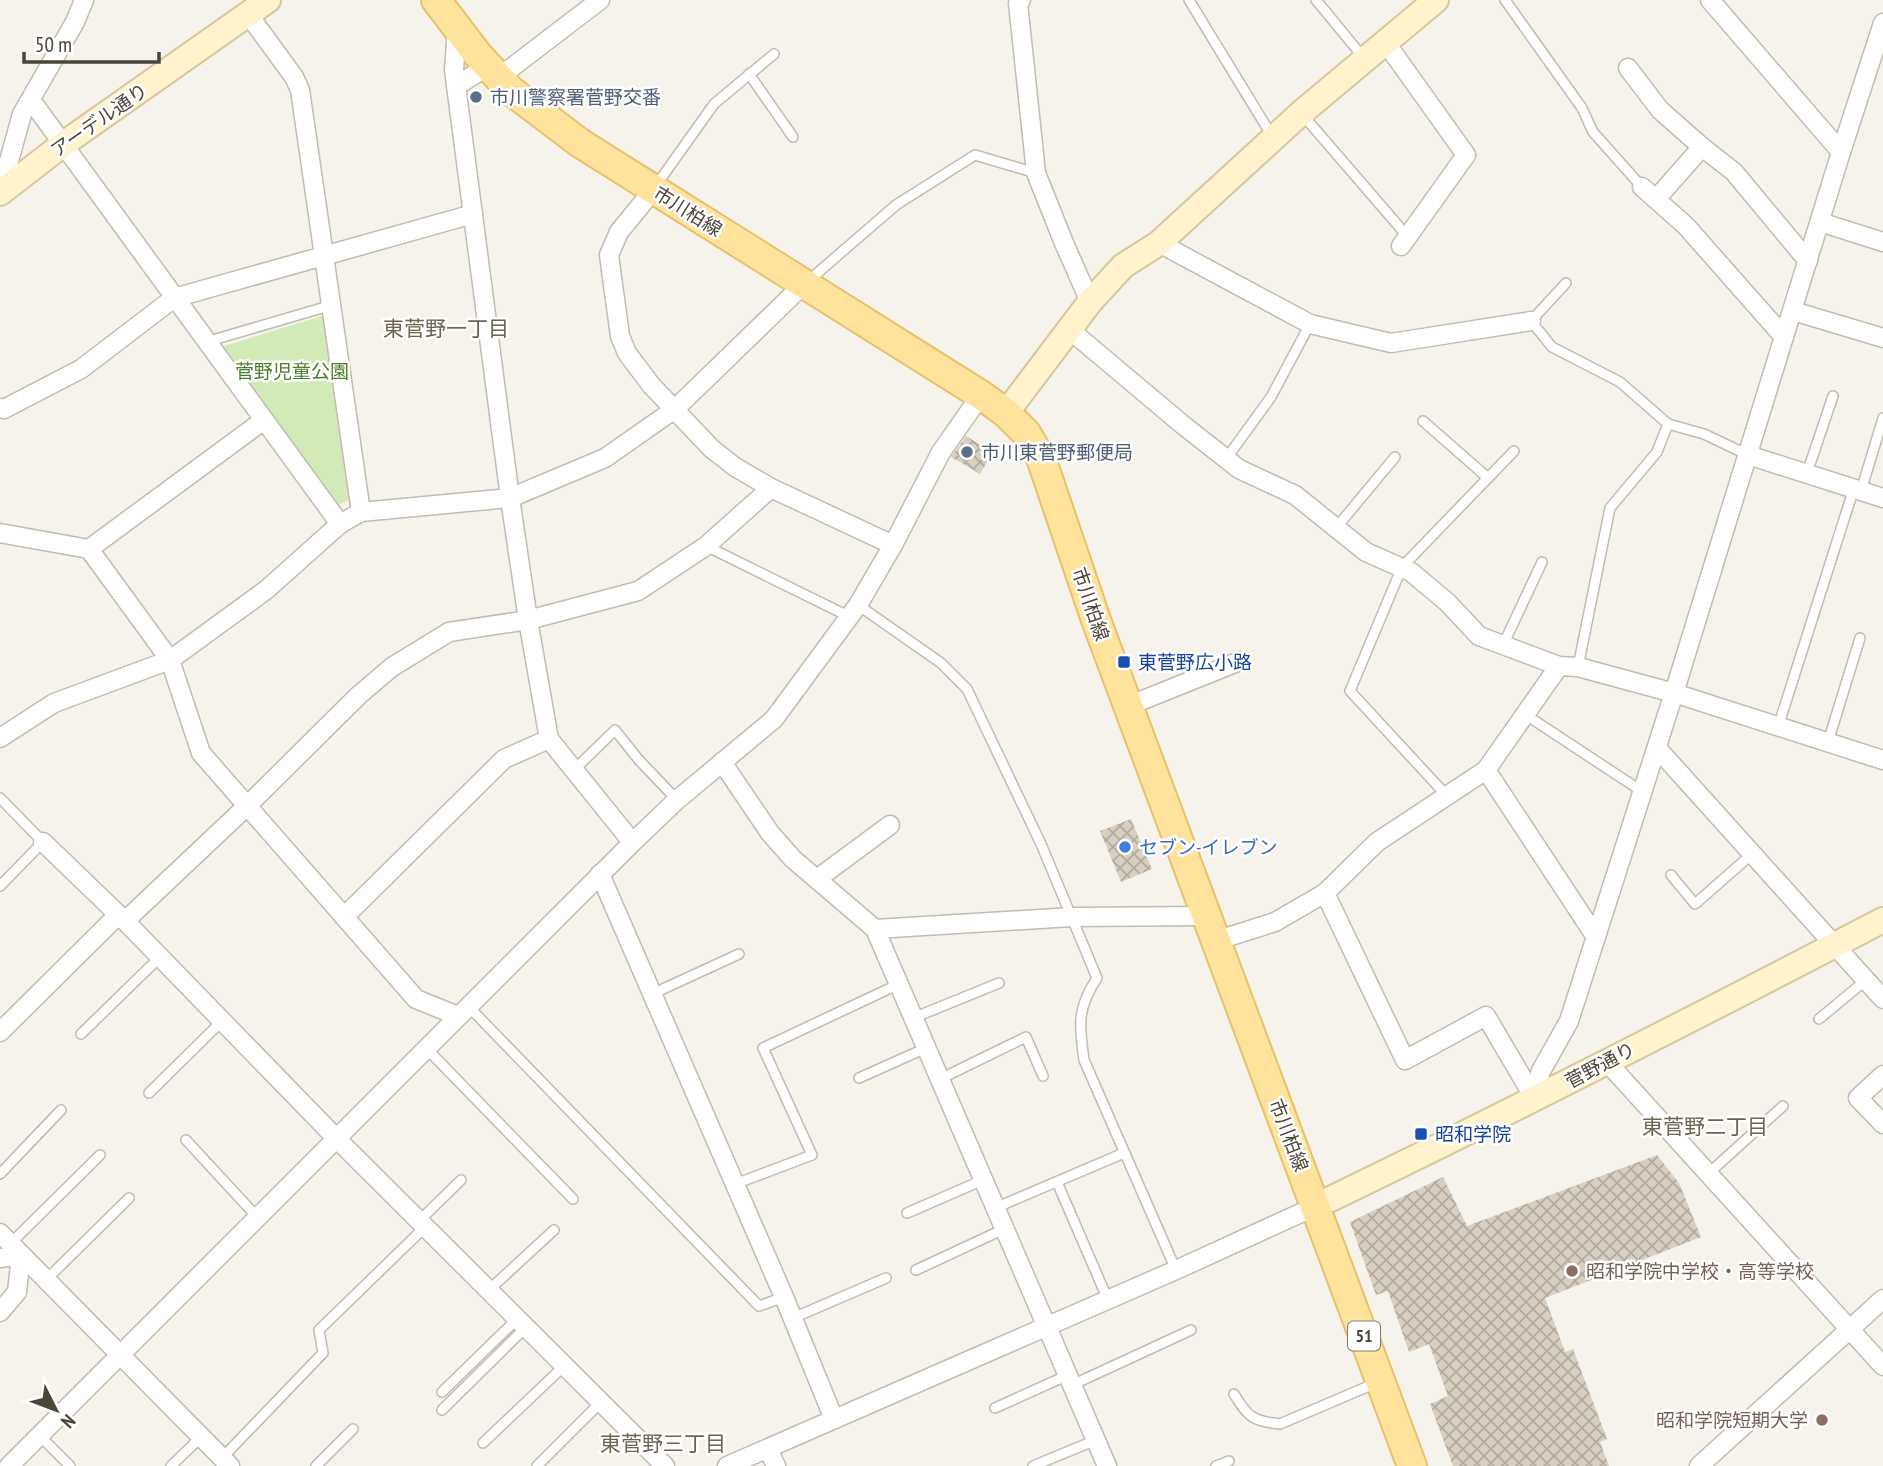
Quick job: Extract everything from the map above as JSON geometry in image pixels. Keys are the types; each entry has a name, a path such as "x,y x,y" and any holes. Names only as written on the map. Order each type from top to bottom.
{"main road":[{"name":"市川柏線","path":"436,0 493,72 555,124 981,395 1006,413 1026,433 1041,458 1096,620 1412,1466"}],"street":[{"path":"0,193 22,114 75,22 84,0"},
{"path":"456,86 493,72 600,0"},
{"path":"1021,0 1018,4 1036,173 1090,302"},
{"path":"1006,413 1090,302 1123,266 1159,243 1301,113 1436,0"},
{"path":"1710,0 1841,152"},
{"path":"258,7 300,90 361,512"},
{"name":"アーデル通り","path":"0,193 62,145 258,7"},
{"path":"1532,1099 1541,1071 1569,1021 1883,23"},
{"path":"457,29 454,70 456,86 510,498 549,739 632,842"},
{"path":"1386,43 1466,155 1404,241"},
{"path":"1628,68 1660,110 1734,172 1808,261"},
{"path":"28,104 36,107 340,524"},
{"path":"1656,199 1702,147"},
{"path":"1642,187 1686,226 1784,337"},
{"path":"654,189 619,232 608,255 620,336 627,353 651,385 735,467 771,488 893,545"},
{"path":"0,408 4,409 81,369 174,298 473,214"},
{"path":"1820,222 1883,242"},
{"path":"1159,243 1310,324 1391,343 1531,321"},
{"path":"0,738 54,703 170,660 266,590 340,524 361,512 510,498 605,458 675,409 805,283"},
{"path":"1793,311 1881,332"},
{"path":"1070,330 1239,469 1295,495 1366,552 1402,567 1447,602 1479,636 1559,666 1578,667 1674,694 1883,760"},
{"path":"9,1466 632,842 677,800 774,719 854,611 893,545 942,452 981,395"},
{"path":"89,549 264,420"},
{"path":"1748,455 1883,498"},
{"path":"0,1032 247,806 359,695 392,667 449,632 528,620 638,591 706,546 771,488"},
{"path":"0,533 89,549 170,660 201,753 416,999 463,1011"},
{"path":"1128,706 1240,661"},
{"path":"875,929 1072,917 1211,929 1275,922 1325,893 1377,842 1486,770 1559,666"},
{"path":"344,916 504,758 549,739"},
{"path":"1657,748 1883,999"},
{"path":"722,762 770,833 793,859 875,929 1107,1466"},
{"path":"1486,770 1596,937"},
{"path":"817,879 890,824"},
{"path":"43,842 122,918 336,1138 664,1466"},
{"path":"600,874 784,1297 834,1419"},
{"path":"1325,893 1405,1060 1486,1016 1532,1099"},
{"name":"菅野通り","path":"1316,1206 1883,920"},
{"path":"1606,1061 1883,1366"},
{"path":"1883,1075 1858,1098 1883,1125"},
{"path":"727,1466 1316,1206"},
{"path":"8,1248 46,1280 226,1462"},
{"path":"0,1312 17,1292 8,1248"},
{"path":"1699,1466 1883,1299"},
{"path":"768,1449 776,1466"}],"lane":[{"path":"1189,0 1273,138"},
{"path":"1316,0 1364,58"},
{"path":"1505,0 1559,72 1582,108 1593,132 1642,187"},
{"path":"654,189 714,104 774,54"},
{"path":"749,74 793,137"},
{"path":"1301,113 1404,241"},
{"path":"805,283 896,205 975,155 1036,173"},
{"path":"1566,283 1531,321 1552,347 1620,383 1668,424 1704,434 1748,455"},
{"path":"206,342 332,305"},
{"path":"1226,459 1271,397 1310,324"},
{"path":"1807,473 1833,396"},
{"path":"1778,727 1883,418"},
{"path":"1423,421 1488,478"},
{"path":"1578,667 1609,508 1657,452 1668,424"},
{"path":"1447,796 1350,691 1402,567 1514,451"},
{"path":"1336,528 1395,457"},
{"path":"706,546 854,611 941,663 967,689 1041,844 1097,978 1086,995 1079,1026 1084,1060 1176,1270"},
{"path":"1503,645 1542,562"},
{"path":"1828,742 1860,639"},
{"path":"1526,715 1643,792"},
{"path":"574,770 615,730 677,800"},
{"path":"0,798 43,842 0,886"},
{"path":"1671,875 1695,904 1752,854"},
{"path":"652,994 739,954"},
{"path":"81,1034 160,957"},
{"path":"1819,1019 1866,980"},
{"path":"914,1018 999,983"},
{"path":"735,1184 812,1155 763,1048 899,984"},
{"path":"463,1011 759,1306 784,1297"},
{"path":"149,1093 222,1021"},
{"path":"940,1079 1026,1037 1043,1076"},
{"path":"426,1048 573,1199"},
{"path":"859,1078 926,1048"},
{"path":"1709,1173 1783,1106"},
{"path":"0,1174 61,1111"},
{"path":"186,1140 257,1217"},
{"path":"995,1208 1124,1153"},
{"path":"8,1248 100,1155"},
{"path":"226,1462 323,1353 319,1330 461,1180"},
{"path":"907,1213 983,1180"},
{"path":"1057,1182 1108,1300"},
{"path":"46,1280 130,1198"},
{"path":"916,1270 1004,1229"},
{"path":"489,1290 554,1230"},
{"path":"793,1318 886,1278"},
{"path":"442,1392 522,1323"},
{"path":"442,1410 522,1323"},
{"path":"995,1408 1191,1330"},
{"path":"483,1443 564,1366"},
{"path":"1234,1394 1247,1415 1266,1423 1280,1424 1381,1381"},
{"path":"537,1466 601,1402"},
{"path":"316,1466 353,1429"},
{"path":"39,1435 70,1466"},
{"path":"171,1466 201,1437"},
{"path":"1033,1466 1096,1440"},
{"path":"1216,1466 1229,1461"}],"green space":[{"name":"菅野児童公園","path":"322,316 329,320 352,494 340,504 332,500 222,350 224,346"}],"building":[{"path":"966,436 984,447 980,453 989,459 980,474 951,457"},
{"path":"1131,819 1152,869 1121,882 1100,831"},
{"path":"1657,1155 1679,1183 1701,1237 1545,1298 1565,1352 1573,1349 1607,1439 1600,1442 1609,1466 1453,1466 1430,1404 1448,1396 1429,1344 1409,1352 1388,1291 1376,1295 1350,1222 1443,1177 1467,1226"}],"place":[{"name":"市川警察署菅野交番","path":"476,97"},
{"name":"市川東菅野郵便局","path":"967,452"},
{"name":"東菅野広小路","path":"1124,662"},
{"name":"セブン-イレブン","path":"1125,847"},
{"name":"昭和学院","path":"1421,1134"},
{"name":"昭和学院中学校・高等学校","path":"1572,1271"},
{"name":"昭和学院短期大学","path":"1822,1420"}],"district":[{"name":"東菅野一丁目","path":"446,329"},
{"name":"東菅野二丁目","path":"1705,1127"},
{"name":"東菅野三丁目","path":"663,1444"}]}
